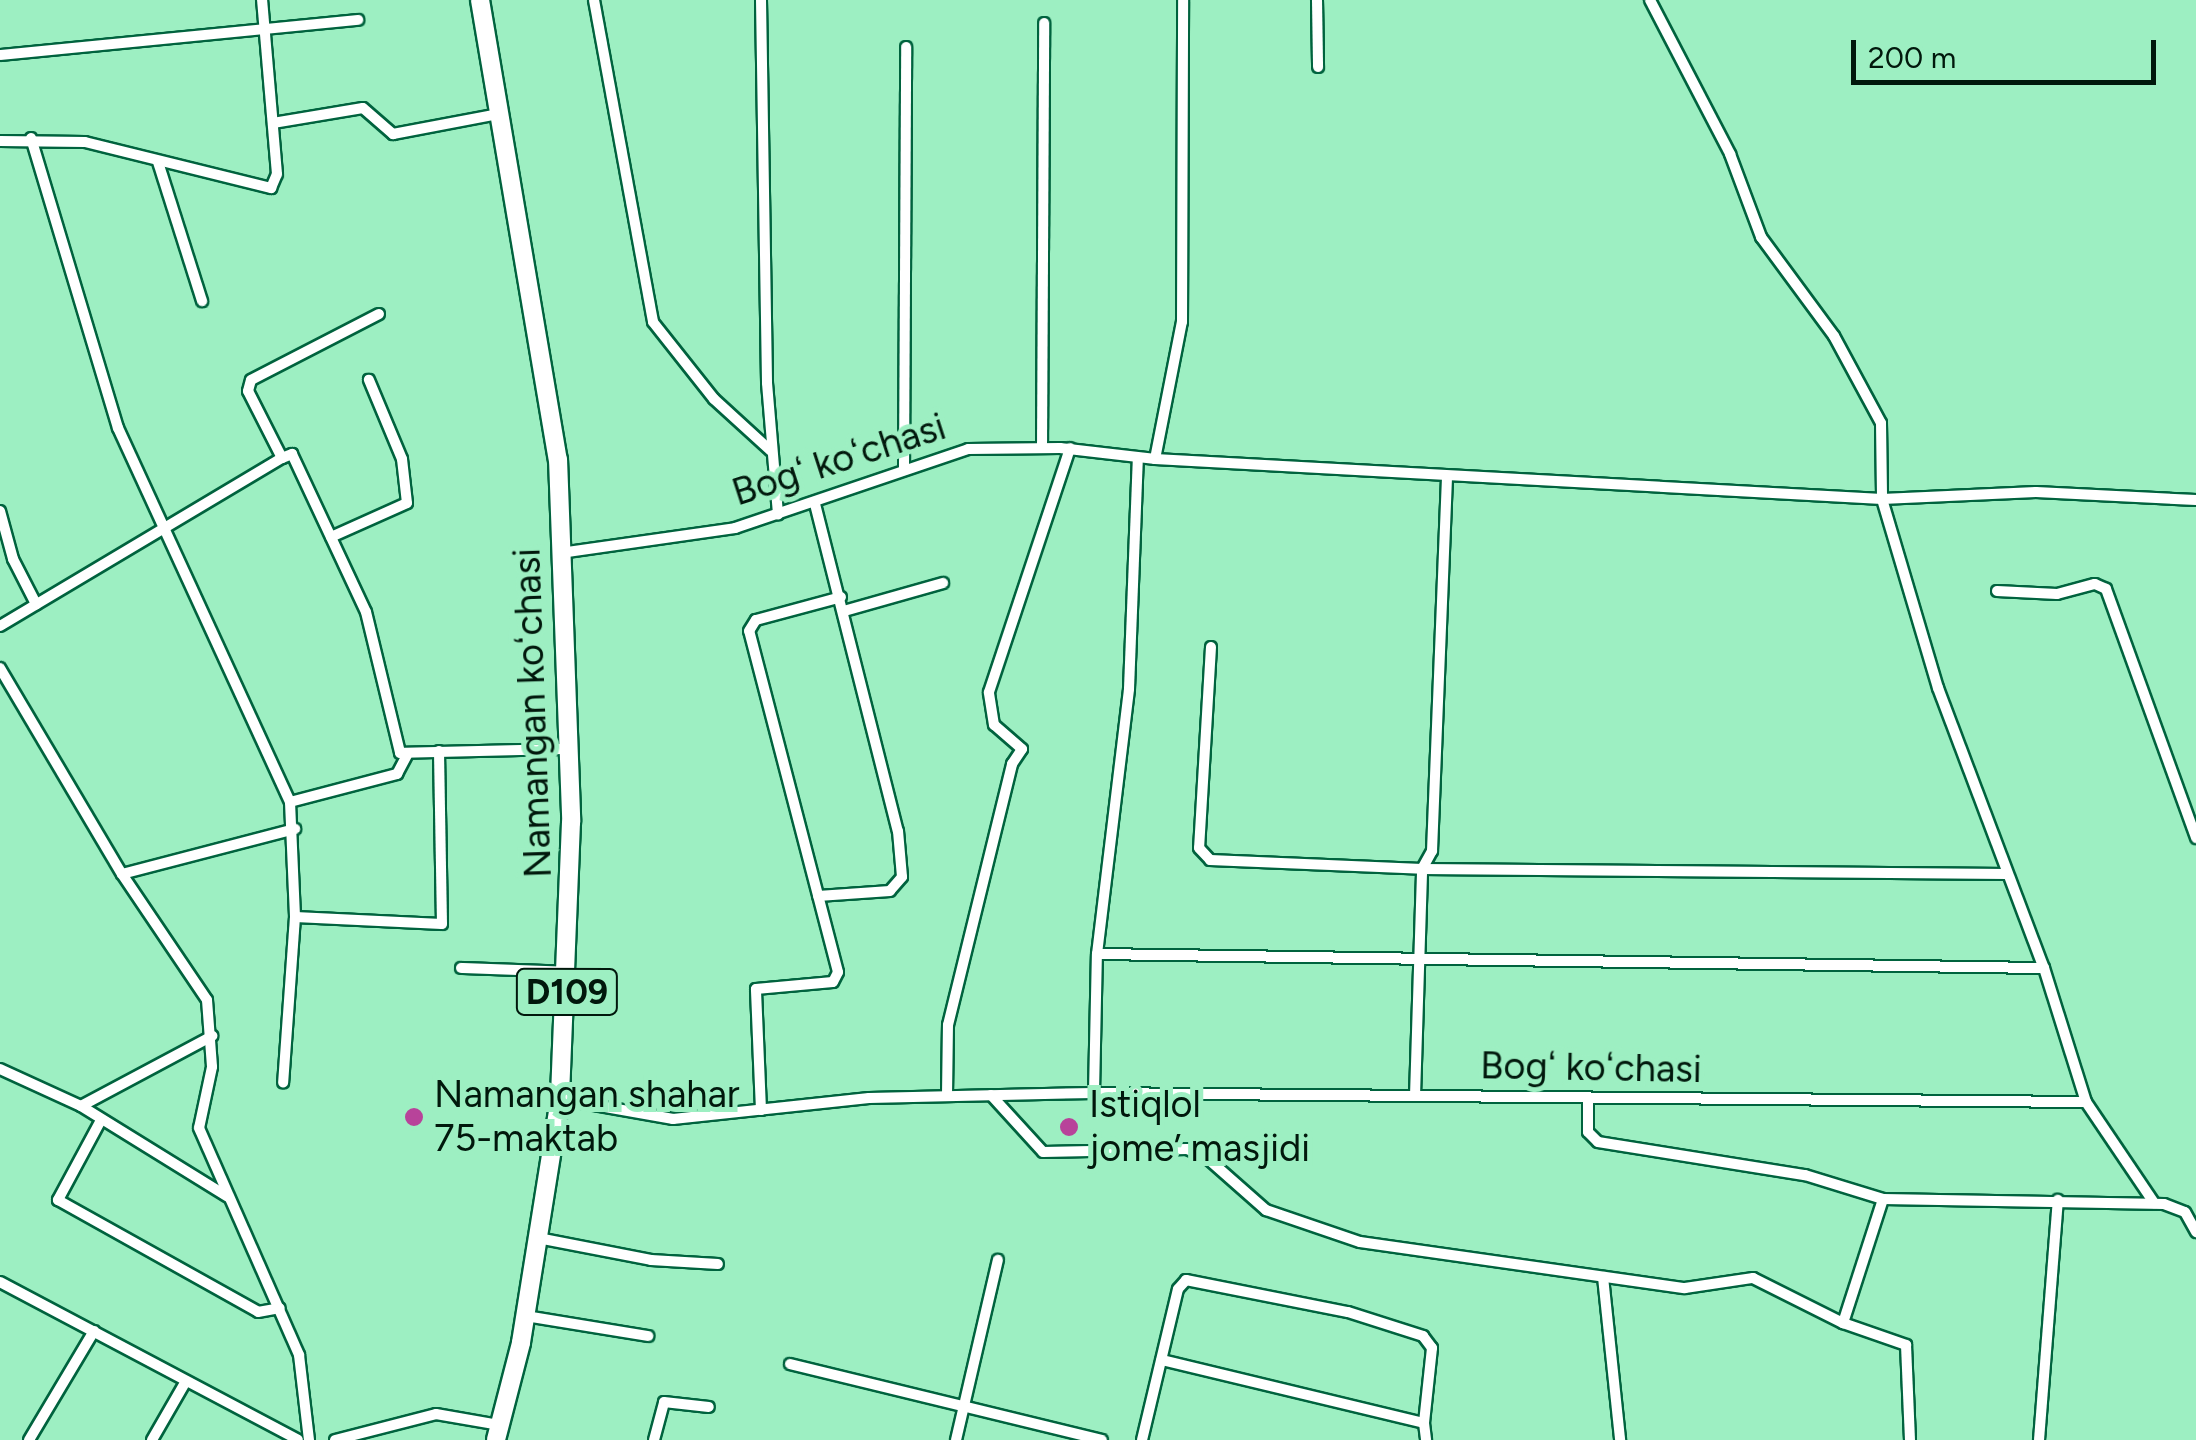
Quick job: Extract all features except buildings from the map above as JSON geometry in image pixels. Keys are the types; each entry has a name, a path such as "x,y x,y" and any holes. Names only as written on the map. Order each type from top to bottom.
{"main road":[{"name":"Namangan koʻchasi","path":"480,0 558,459 568,749 568,972 560,1099 526,1316 498,1433"}],"street":[{"path":"0,141 30,138 85,142 267,189 277,174 262,0"},
{"path":"594,0 653,322 714,399 772,451"},
{"path":"761,0 772,451 778,515"},
{"path":"1155,460 1182,322 1184,0"},
{"path":"1316,0 1318,67"},
{"path":"1650,0 1730,154 1761,237 1803,288 1872,402 1885,456 1882,498 1938,688 2044,968 2086,1102 2154,1203"},
{"path":"0,55 358,20"},
{"path":"1042,448 1044,23"},
{"path":"904,468 906,47"},
{"path":"273,122 363,108 393,134 500,114"},
{"path":"30,138 111,408 290,802 295,829 295,917 283,1083"},
{"path":"158,162 202,300"},
{"path":"282,458 248,391 250,380 379,314"},
{"path":"331,538 407,502 402,459 370,380"},
{"path":"948,1095 948,1026 1012,764 1022,750 994,725 989,692 1070,448"},
{"name":"Bogʻ koʻchasi","path":"560,553 734,528 815,504 904,468 968,449 1070,448 1155,460 1882,498 2036,492 2196,500"},
{"path":"0,626 292,454 366,612 399,751 406,755 568,749"},
{"path":"1094,1093 1097,954 1129,689 1138,458"},
{"path":"1416,1096 1422,869 1432,851 1447,476"},
{"path":"815,504 898,831 902,877 890,891 818,896"},
{"path":"0,511 13,559 36,604"},
{"path":"844,611 943,583"},
{"path":"1997,592 2057,594 2095,584 2106,589 2196,838"},
{"path":"761,1110 756,989 833,982 838,976 750,631 756,620 841,597"},
{"path":"1211,647 1202,854 1216,860 1422,869 2007,874"},
{"path":"0,668 122,874 196,978 212,1036 200,1128 299,1355 309,1440"},
{"path":"295,917 442,924 439,752"},
{"path":"290,802 397,774 406,755"},
{"path":"122,874 295,829"},
{"path":"1097,954 2044,968"},
{"path":"461,968 568,972"},
{"path":"81,1106 212,1036"},
{"path":"0,1069 81,1106 228,1196"},
{"path":"991,1094 1036,1148 1051,1155 1187,1149 1207,1158 1266,1210 1360,1242 1685,1288 1753,1278 1843,1324 1906,1345 1910,1440"},
{"name":"Bogʻ koʻchasi","path":"560,1099 673,1118 991,1094 2086,1102"},
{"path":"1588,1098 1588,1132 1598,1142 1805,1175 1884,1200 2154,1203 2179,1208 2196,1232"},
{"path":"101,1120 58,1200 258,1312 280,1308"},
{"path":"2127,1202 2142,1185"},
{"path":"1843,1324 1884,1200"},
{"path":"2039,1440 2058,1200"},
{"path":"538,1238 651,1260 718,1264"},
{"path":"956,1440 998,1260"},
{"path":"1602,1277 1620,1440"},
{"path":"1142,1440 1178,1288 1186,1280 1309,1302 1428,1338 1426,1440"},
{"path":"1,1285 186,1381 277,1436 298,1440"},
{"path":"526,1316 648,1336"},
{"path":"29,1440 94,1331"},
{"path":"1161,1360 1424,1422"},
{"path":"790,1364 1102,1440"},
{"path":"152,1440 186,1381"},
{"path":"654,1440 664,1402 709,1407"},
{"path":"335,1440 436,1414 498,1433"}],"place":[{"name":"Namangan shahar 75-maktab","path":"414,1117"},
{"name":"Istiqlol jome’ masjidi","path":"1069,1127"}]}
